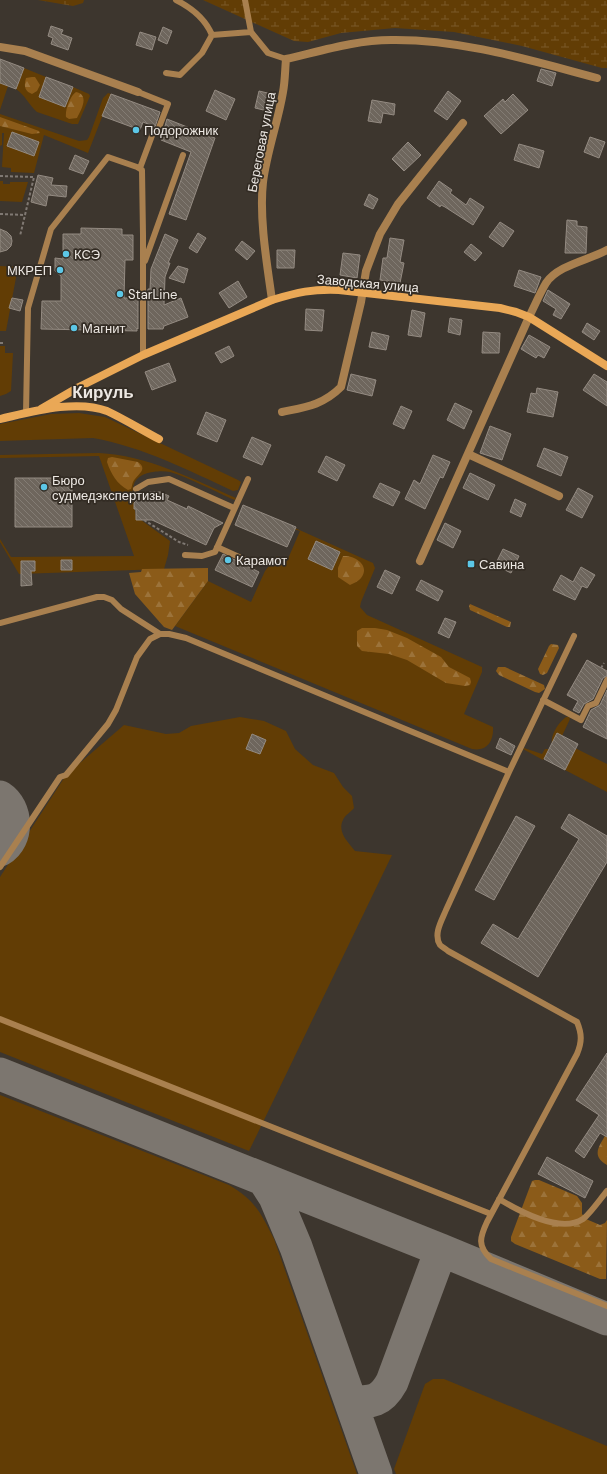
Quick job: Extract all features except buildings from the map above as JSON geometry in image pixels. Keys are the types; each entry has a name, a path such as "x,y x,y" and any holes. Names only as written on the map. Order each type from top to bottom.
{"street":[{"path":"286,59 342,45 390,40 448,42 516,56 597,78"},
{"path":"0,47 25,51 138,92"},
{"name":"Береговая улица","path":"272,300 265,251 262,201 263,183 283,92 286,59"},
{"path":"282,412 316,404 332,396 341,387 360,310 366,270 380,234 398,204 463,123"},
{"path":"420,561 529,316 547,282 556,273 607,250"},
{"name":"Заводская улица","path":"41,409 79,387 143,355 272,300 293,293 315,289 339,290 500,308 516,312 529,316 607,366"},
{"path":"0,420 41,409 77,406 94,408 106,411 159,439"},
{"path":"468,454 559,496"}],"lane":[{"path":"166,73 180,75 202,53 212,35 208,24 188,6 176,0"},
{"path":"245,0 251,32 268,53 286,59"},
{"path":"212,35 251,32"},
{"path":"138,92 168,104 158,130 153,133 140,168 142,170 143,355"},
{"path":"143,266 183,155"},
{"path":"26,413 28,308 51,229 106,158 110,157 140,168"},
{"path":"136,490 148,482 169,479 234,508"},
{"path":"185,555 202,556 210,555 215,552 248,479"},
{"path":"217,547 250,562"},
{"path":"0,623 97,597 104,597 112,600 121,609 160,634"},
{"path":"0,867 60,777 66,775 108,724 116,710 137,656 150,639 160,634 169,634 186,638 509,772"},
{"path":"574,636 509,772 446,910 439,926 437,936 440,944 448,951 577,1022 581,1032 581,1043 577,1054 491,1214 481,1236 483,1249 491,1259 606,1303"},
{"path":"543,700 581,720 588,706 596,703 607,680"},
{"path":"0,1019 491,1214"},
{"path":"499,1200 522,1213 541,1220 558,1223 572,1223 583,1218 607,1191"}],"path":[{"path":"0,176 34,177 20,236"},
{"path":"0,214 25,215"},
{"path":"0,343 5,343"},
{"path":"144,520 179,542 192,547"},
{"path":"601,668 604,663"}],"green space":[{"path":"38,0 84,0 83,3 73,6"},
{"path":"203,0 607,0 607,68 602,68 522,46 454,32 395,28 341,33 308,42 294,41"},
{"path":"24,68 46,77 39,97 65,107 73,87 89,94 90,96 78,124 72,124 37,112 34,109 16,89"},
{"path":"35,77 40,85 37,91 32,94 27,91 25,85 26,78"},
{"path":"0,83 8,86 0,110"},
{"path":"76,92 83,96 83,103 77,118 69,119 66,117 67,107"},
{"path":"108,93 111,94 88,153 44,135 34,173 11,172 11,168 2,167 4,133 2,133 2,145 0,146 0,114 79,141 87,140 103,98"},
{"path":"0,117 39,131 40,133 32,134 0,126"},
{"path":"0,181 3,181 3,184 10,184 10,182 28,182 22,202 0,201"},
{"path":"0,266 18,267 6,331 0,331"},
{"path":"0,346 5,346 5,353 13,353 11,391 0,396"},
{"path":"79,413 105,417 238,480 241,482 238,490 233,491 182,467 147,453 112,442 93,438 0,441 0,424 51,414"},
{"path":"99,453 134,458 152,463 236,498 235,500 232,499 170,472 160,471 144,474 136,480 133,488 136,520 141,520 170,541 164,569 19,574 0,542 0,539 11,557 134,556 99,456 0,458 0,455"},
{"path":"112,457 138,462 141,465 142,470 133,482 131,489 128,490 124,488 110,471 107,462 108,458"},
{"path":"295,528 373,563 375,568 360,607 367,615 482,667 482,672 464,714 493,727 491,741 486,747 482,749 472,749 175,626 208,581 251,602 265,571 277,556 287,561 300,531 294,529"},
{"path":"343,556 356,559 363,565 364,569 364,573 360,579 350,585 338,577 338,568"},
{"path":"208,568 208,581 172,630 164,627 135,594 129,573 141,572 142,569"},
{"path":"470,604 511,622 510,627 470,610"},
{"path":"362,628 387,630 407,638 441,657 449,667 470,678 470,685 465,686 446,683 407,660 389,654 362,651 357,646 357,631"},
{"path":"551,644 558,645 559,648 547,673 543,675 540,674 538,669"},
{"path":"498,667 505,667 544,685 545,689 539,693 535,692 499,675 496,671"},
{"path":"240,717 264,721 286,731 295,749 313,765 334,773 343,787 352,796 354,808 344,818 341,829 344,837 355,851 392,855 249,1151 0,1052 0,877 66,775 124,725 166,734 179,733 191,726"},
{"path":"566,717 569,717 570,719 562,736 557,734 552,744 552,737 556,729"},
{"path":"524,748 542,754 545,749 549,749 543,760 523,749"},
{"path":"575,748 607,764 607,792 565,770"},
{"path":"0,1095 229,1185 251,1202 261,1214 274,1239 357,1474 0,1474"},
{"path":"607,1132 607,1165 599,1158 598,1150"},
{"path":"539,1180 577,1196 582,1203 582,1214 586,1219 600,1225 605,1223 607,1220 606,1279 600,1279 511,1241 511,1237 532,1181"},
{"path":"433,1379 444,1379 607,1446 607,1474 396,1474 394,1469 425,1384"}],"taxiway":[{"path":"0,797 10,808 14,824 10,839 0,850"},
{"path":"0,1074 441,1250 607,1319"},
{"path":"264,1180 275,1197 296,1247 376,1474"},
{"path":"351,1402 375,1400 384,1394 388,1389 392,1382 441,1250"}],"place":[{"name":"Подорожник","path":"136,130"},
{"name":"КСЭ","path":"66,254"},
{"name":"МКРЕП","path":"60,270"},
{"name":"StarLine","path":"120,294"},
{"name":"Магнит","path":"74,328"},
{"name":"Бюро судмедэкспертизы","path":"44,487"},
{"name":"Карамот","path":"228,560"},
{"name":"Савина","path":"471,564"}],"district":[{"name":"Кируль","path":"103,392"}]}
